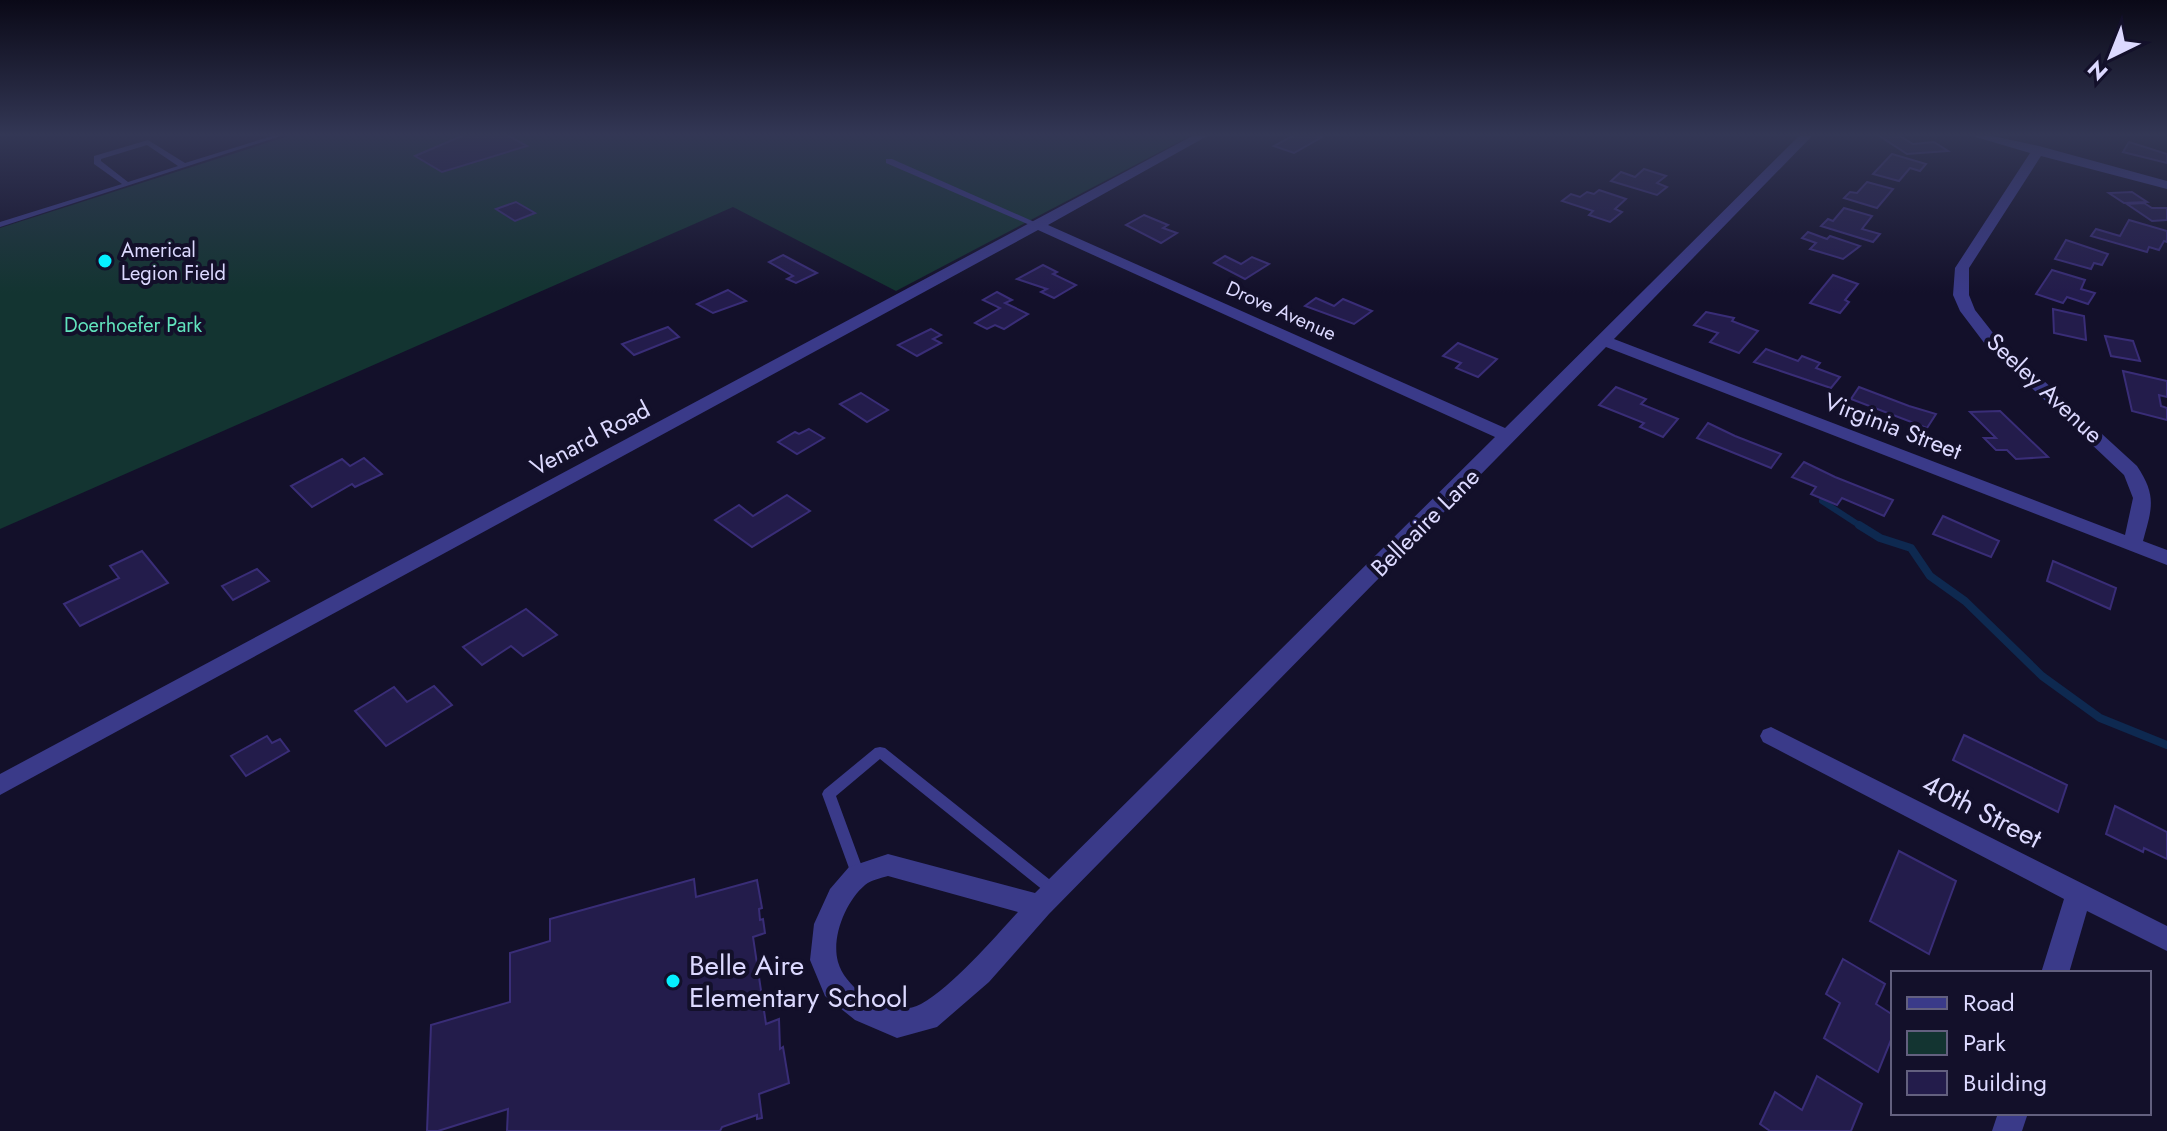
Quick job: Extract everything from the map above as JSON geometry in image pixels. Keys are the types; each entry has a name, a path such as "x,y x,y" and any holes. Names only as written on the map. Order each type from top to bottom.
{"street":[{"name":"Venard Road","path":"0,785 1103,188"},
{"name":"Belleaire Lane","path":"858,875 839,897 827,924 823,960 835,987 865,1011 897,1024 927,1017 979,973 1047,899 1510,437 1601,340 1754,188"},
{"name":"Seeley Avenue","path":"2014,188 1962,268 1961,295 1968,311 1991,341 2136,476 2143,489 2143,507 2132,545"},
{"name":"Drove Avenue","path":"1035,224 1510,437"},
{"name":"Virginia Street","path":"1601,340 2167,558"},
{"name":"40th Street","path":"1771,736 2167,939"},
{"path":"858,875 888,865 1047,899"},
{"path":"2056,971 2079,893"}],"lane":[{"path":"0,225 115,188"},
{"path":"951,188 1035,224"},
{"path":"858,875 829,794 880,752 1047,899"}],"green space":[{"name":"Doerhoefer Park","path":"126,188 1092,188 896,291 733,207 0,529 0,228"}],"building":[{"path":"1633,188 1666,188 1657,195"},
{"path":"1862,188 1893,189 1877,208 1844,198 1850,192 1857,193"},
{"path":"1599,190 1626,199 1615,209 1622,212 1610,222 1589,215 1593,211 1562,201 1571,194 1580,197"},
{"path":"2132,192 2147,202 2124,203 2109,193"},
{"path":"516,202 535,213 515,221 496,209"},
{"path":"2144,203 2152,208 2167,208 2167,220 2152,221 2127,204"},
{"path":"1844,208 1872,216 1862,229 1880,234 1873,242 1821,226 1828,219 1833,221"},
{"path":"1144,215 1168,225 1163,228 1177,233 1161,243 1126,225"},
{"path":"2129,220 2167,231 2167,242 2164,241 2159,250 2149,247 2147,252 2091,236 2096,229 2120,236"},
{"path":"1808,232 1860,246 1843,259 1810,249 1816,243 1802,238"},
{"path":"2066,240 2108,254 2102,265 2094,263 2091,269 2055,259"},
{"path":"783,255 817,273 796,283 787,279 793,276 769,262"},
{"path":"1225,256 1241,264 1252,257 1269,264 1245,279 1214,263"},
{"path":"1043,265 1057,272 1053,274 1076,285 1054,298 1041,292 1047,289 1017,279"},
{"path":"2052,270 2085,280 2081,289 2095,293 2088,304 2067,297 2063,303 2036,294"},
{"path":"1833,275 1858,284 1845,300 1849,302 1840,313 1810,303"},
{"path":"728,290 746,301 713,313 697,304"},
{"path":"997,292 1012,300 1005,303 1028,314 1004,329 995,325 987,329 975,323 1000,308 983,300"},
{"path":"1316,298 1334,306 1343,299 1372,311 1354,324 1305,306"},
{"path":"2053,309 2084,316 2086,340 2054,333"},
{"path":"1706,312 1734,318 1732,321 1758,331 1739,353 1710,342 1718,333 1694,325"},
{"path":"668,327 679,337 634,355 622,344"},
{"path":"931,329 941,335 933,339 941,343 917,356 898,345"},
{"path":"2105,336 2133,341 2140,361 2111,356"},
{"path":"1458,343 1497,359 1478,377 1456,368 1461,363 1443,356"},
{"path":"1766,349 1798,361 1802,356 1820,363 1816,368 1840,377 1831,388 1754,362"},
{"path":"2123,371 2167,381 2167,397 2159,395 2161,406 2167,408 2167,420 2132,411"},
{"path":"1616,387 1646,399 1641,404 1678,419 1663,437 1640,427 1644,423 1599,405"},
{"path":"1859,387 1936,414 1927,428 1851,399"},
{"path":"861,393 888,410 867,422 840,404"},
{"path":"2000,411 2048,457 2016,459 2007,450 1996,450 1984,438 1996,438 1970,412"},
{"path":"1708,423 1781,454 1771,468 1697,438"},
{"path":"809,429 824,438 797,454 778,442 795,432 799,434"},
{"path":"364,458 382,474 355,487 352,484 312,507 291,486 342,459 350,466"},
{"path":"1804,462 1893,500 1884,516 1842,498 1837,505 1811,494 1816,487 1792,477"},
{"path":"787,495 810,511 752,547 715,520 739,505 753,516"},
{"path":"1943,516 1999,541 1991,557 1933,534"},
{"path":"142,551 168,583 80,626 64,604 119,578 110,566"},
{"path":"2053,561 2116,588 2110,609 2047,581"},
{"path":"257,569 269,581 233,600 222,586"},
{"path":"526,609 557,635 523,656 511,646 482,665 463,647"},
{"path":"434,686 452,705 386,746 355,711 394,687 407,702"},
{"path":"1964,735 2067,785 2058,812 1953,760"},
{"path":"267,736 272,743 280,739 289,751 246,776 231,756"},
{"path":"2115,806 2167,832 2167,859 2144,848 2143,852 2106,834"},
{"path":"1899,851 1956,881 1929,954 1870,921"},
{"path":"694,879 696,897 757,880 762,908 759,909 760,920 763,919 765,933 753,937 766,1024 779,1019 780,1049 783,1047 789,1083 759,1094 762,1118 757,1119 757,1115 722,1127 720,1131 507,1131 508,1109 438,1131 427,1131 431,1025 510,1002 510,953 550,941 550,919"},
{"path":"1843,959 1885,984 1876,1004 1891,1014 1891,1040 1878,1072 1824,1038 1840,1003 1826,994"},
{"path":"1817,1076 1862,1104 1851,1131 1770,1131 1760,1124 1775,1092 1802,1110"}],"waterway":[{"path":"1822,501 1862,527"},
{"path":"1859,525 1880,538 1911,548 1930,576 1965,601 2042,676 2100,718 2167,745"}],"place":[{"name":"Americal Legion Field","path":"105,261"},
{"name":"Belle Aire Elementary School","path":"673,981"}]}
